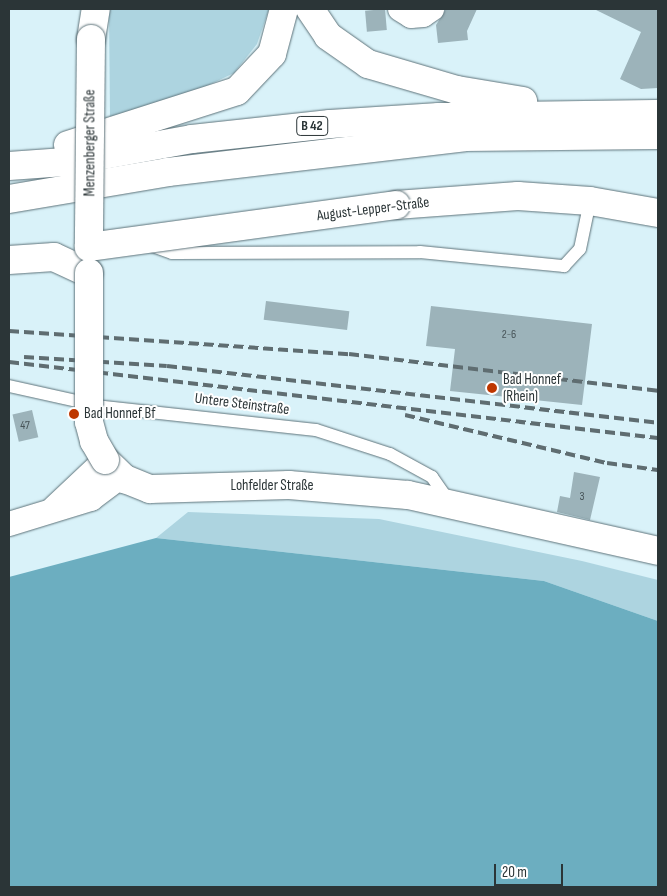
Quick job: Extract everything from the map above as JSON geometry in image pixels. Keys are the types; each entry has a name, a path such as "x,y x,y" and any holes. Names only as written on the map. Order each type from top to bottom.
{"main road":[{"name":"Menzenberger Straße","path":"87,9 91,39 89,260"},
{"name":"Menzenberger Straße","path":"91,39 96,9"},
{"path":"9,164 184,111 237,91 272,54 284,9"},
{"path":"310,9 339,47 394,74 488,96 618,114"},
{"name":"B 42","path":"9,164 65,162 192,139 340,123 439,116 658,114"},
{"name":"B 42","path":"9,199 168,172 402,146 464,137 658,136"},
{"path":"402,146 658,147"},
{"name":"August-Lepper-Straße","path":"89,260 396,205 487,197 590,201 658,213"},
{"path":"9,260 54,257 89,260 89,422 94,440 113,468"},
{"name":"Lohfelder Straße","path":"113,468 136,486 159,490 245,484 317,486 450,503 658,551"}],"street":[{"path":"400,9 411,16 423,15 432,9"},
{"path":"9,524 54,508 113,468"}],"lane":[{"path":"130,237 172,253 420,252 553,268 574,260 590,201"},
{"name":"Untere Steinstraße","path":"9,386 104,407 316,430 390,454 432,477 450,503"}],"shaded area":[{"path":"109,9 269,9 257,44 234,73 194,92 110,118"},
{"path":"188,512 379,519 582,561 658,580 658,621 544,581 156,538"},
{"path":"156,538 544,581 658,621 658,887 9,887 9,577"}],"building":[{"path":"385,9 387,30 367,32 365,11"},
{"path":"446,9 477,9 467,31 468,40 438,43 436,25"},
{"path":"594,9 658,9 658,88 641,89 620,79 641,32"},
{"path":"266,301 349,311 347,330 264,320"},
{"path":"431,306 592,324 582,405 450,391 455,349 426,346"},
{"path":"32,410 38,437 19,442 13,414"},
{"path":"574,472 600,477 590,520 557,512 560,496 570,498"}],"railway":[{"path":"9,331 349,354 658,391"},
{"path":"24,357 167,366 658,423"},
{"path":"9,362 658,438"},
{"path":"405,415 607,463 658,470"}],"place":[{"name":"Bad Honnef (Rhein)","path":"492,388"},
{"name":"Bad Honnef Bf","path":"74,414"}]}
